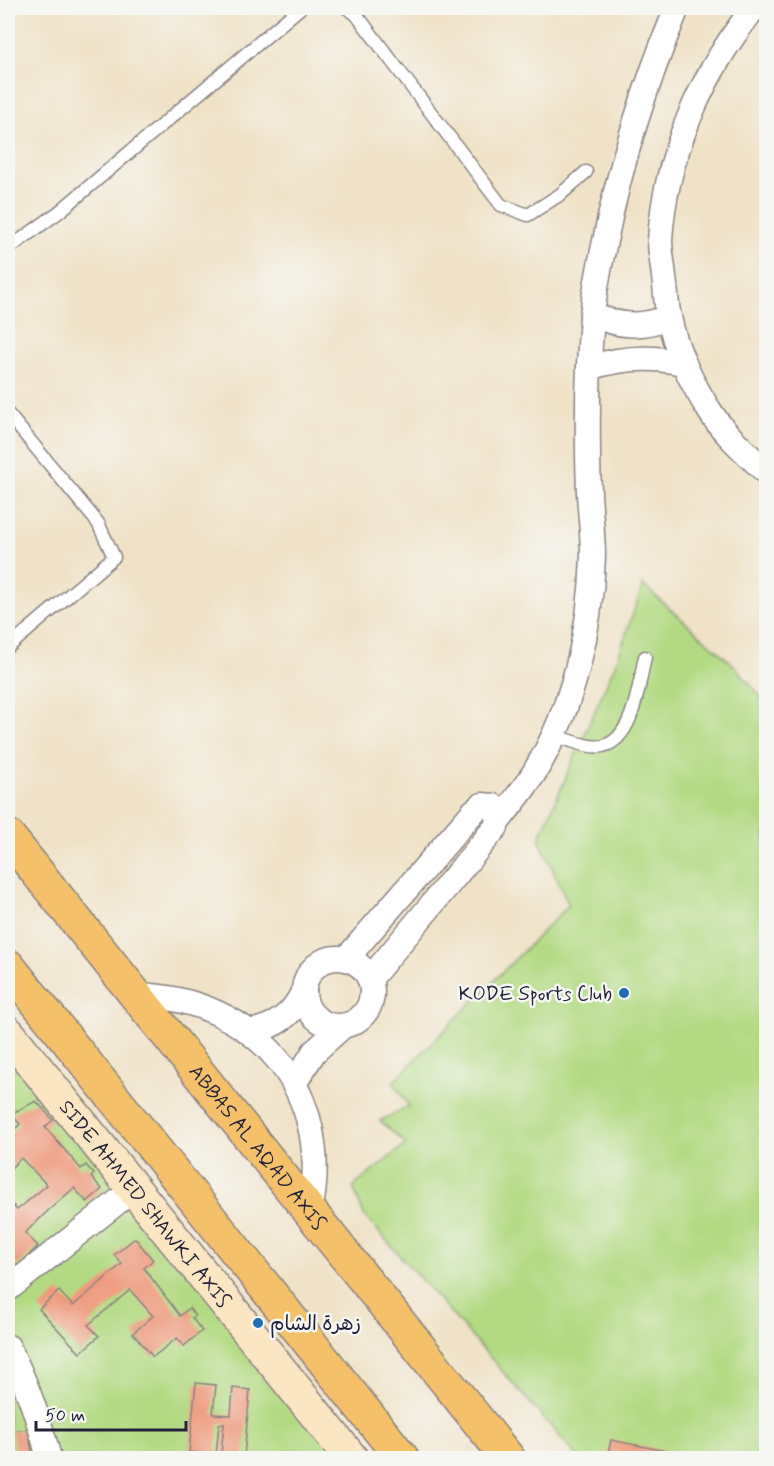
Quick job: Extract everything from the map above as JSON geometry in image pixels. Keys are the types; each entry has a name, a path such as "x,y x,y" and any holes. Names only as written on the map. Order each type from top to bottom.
{"main road":[{"name":"ABBAS AL AQAD AXIS","path":"8,837 508,1458"},
{"path":"8,966 402,1458"}],"street":[{"path":"370,979 496,827 534,773 553,735 573,681 582,650 593,553 588,437 592,314 612,207 625,155 641,103 677,8"},
{"path":"754,8 724,49 694,106 672,173 664,207 660,243 669,317 684,363 696,389 729,437 766,472"},
{"path":"592,314 617,324 630,326 643,325 669,317"},
{"path":"589,368 636,358 684,363"},
{"path":"346,959 477,807 482,804 493,806 499,815 499,820"},
{"path":"418,874 441,895"},
{"path":"294,1084 314,1052 343,1026 361,1017 368,1009 371,999 370,979 360,966 346,959 326,960 317,964 306,980 304,999 315,1017 323,1023 343,1026"},
{"path":"249,1032 273,1025 283,1019 299,1001 304,990"},
{"path":"136,994 166,996 196,1003 232,1020 249,1032 278,1060 294,1084 307,1113 315,1152 316,1172 310,1212"},
{"name":"SIDE AHMED SHAWKI AXIS","path":"8,1033 351,1458"},
{"path":"8,1289 135,1188"},
{"path":"8,1347 35,1408 49,1458"}],"lane":[{"path":"8,249 58,212 300,8"},
{"path":"347,8 356,14 501,205 528,215 561,194 586,172"},
{"path":"8,414 98,523 114,557 8,647"},
{"path":"553,735 591,746 602,746 612,742 621,734 634,709 645,657"}],"green space":[{"name":"KODE Sports Club","path":"643,585 735,666 766,703 766,1458 579,1458 364,1215 353,1187 406,1144 380,1121 409,1106 393,1082 569,905 539,839 617,660"},
{"path":"8,1033 351,1458 8,1458"}],"building":[{"path":"36,1101 53,1120 45,1127 81,1169 86,1165 94,1174 91,1177 102,1189 87,1202 74,1188 50,1209 25,1233 38,1246 18,1266 8,1255 8,1200 17,1210 47,1185 21,1158 8,1171 8,1136 20,1124 11,1114"},
{"path":"135,1238 153,1260 144,1268 180,1316 189,1308 195,1316 192,1318 202,1331 184,1346 177,1338 153,1357 133,1333 153,1316 130,1290 88,1325 99,1336 80,1353 39,1309 59,1291 73,1306 122,1264 114,1255"},
{"path":"196,1383 216,1385 213,1414 231,1415 233,1388 250,1390 244,1457 221,1454 224,1424 219,1424 216,1455 189,1452"},
{"path":"28,1429 33,1458 16,1458 12,1431"},
{"path":"611,1440 697,1457 697,1458 607,1458"}],"place":[{"name":"KODE Sports Club","path":"624,993"},
{"name":"زهرة الشام","path":"258,1323"}]}
